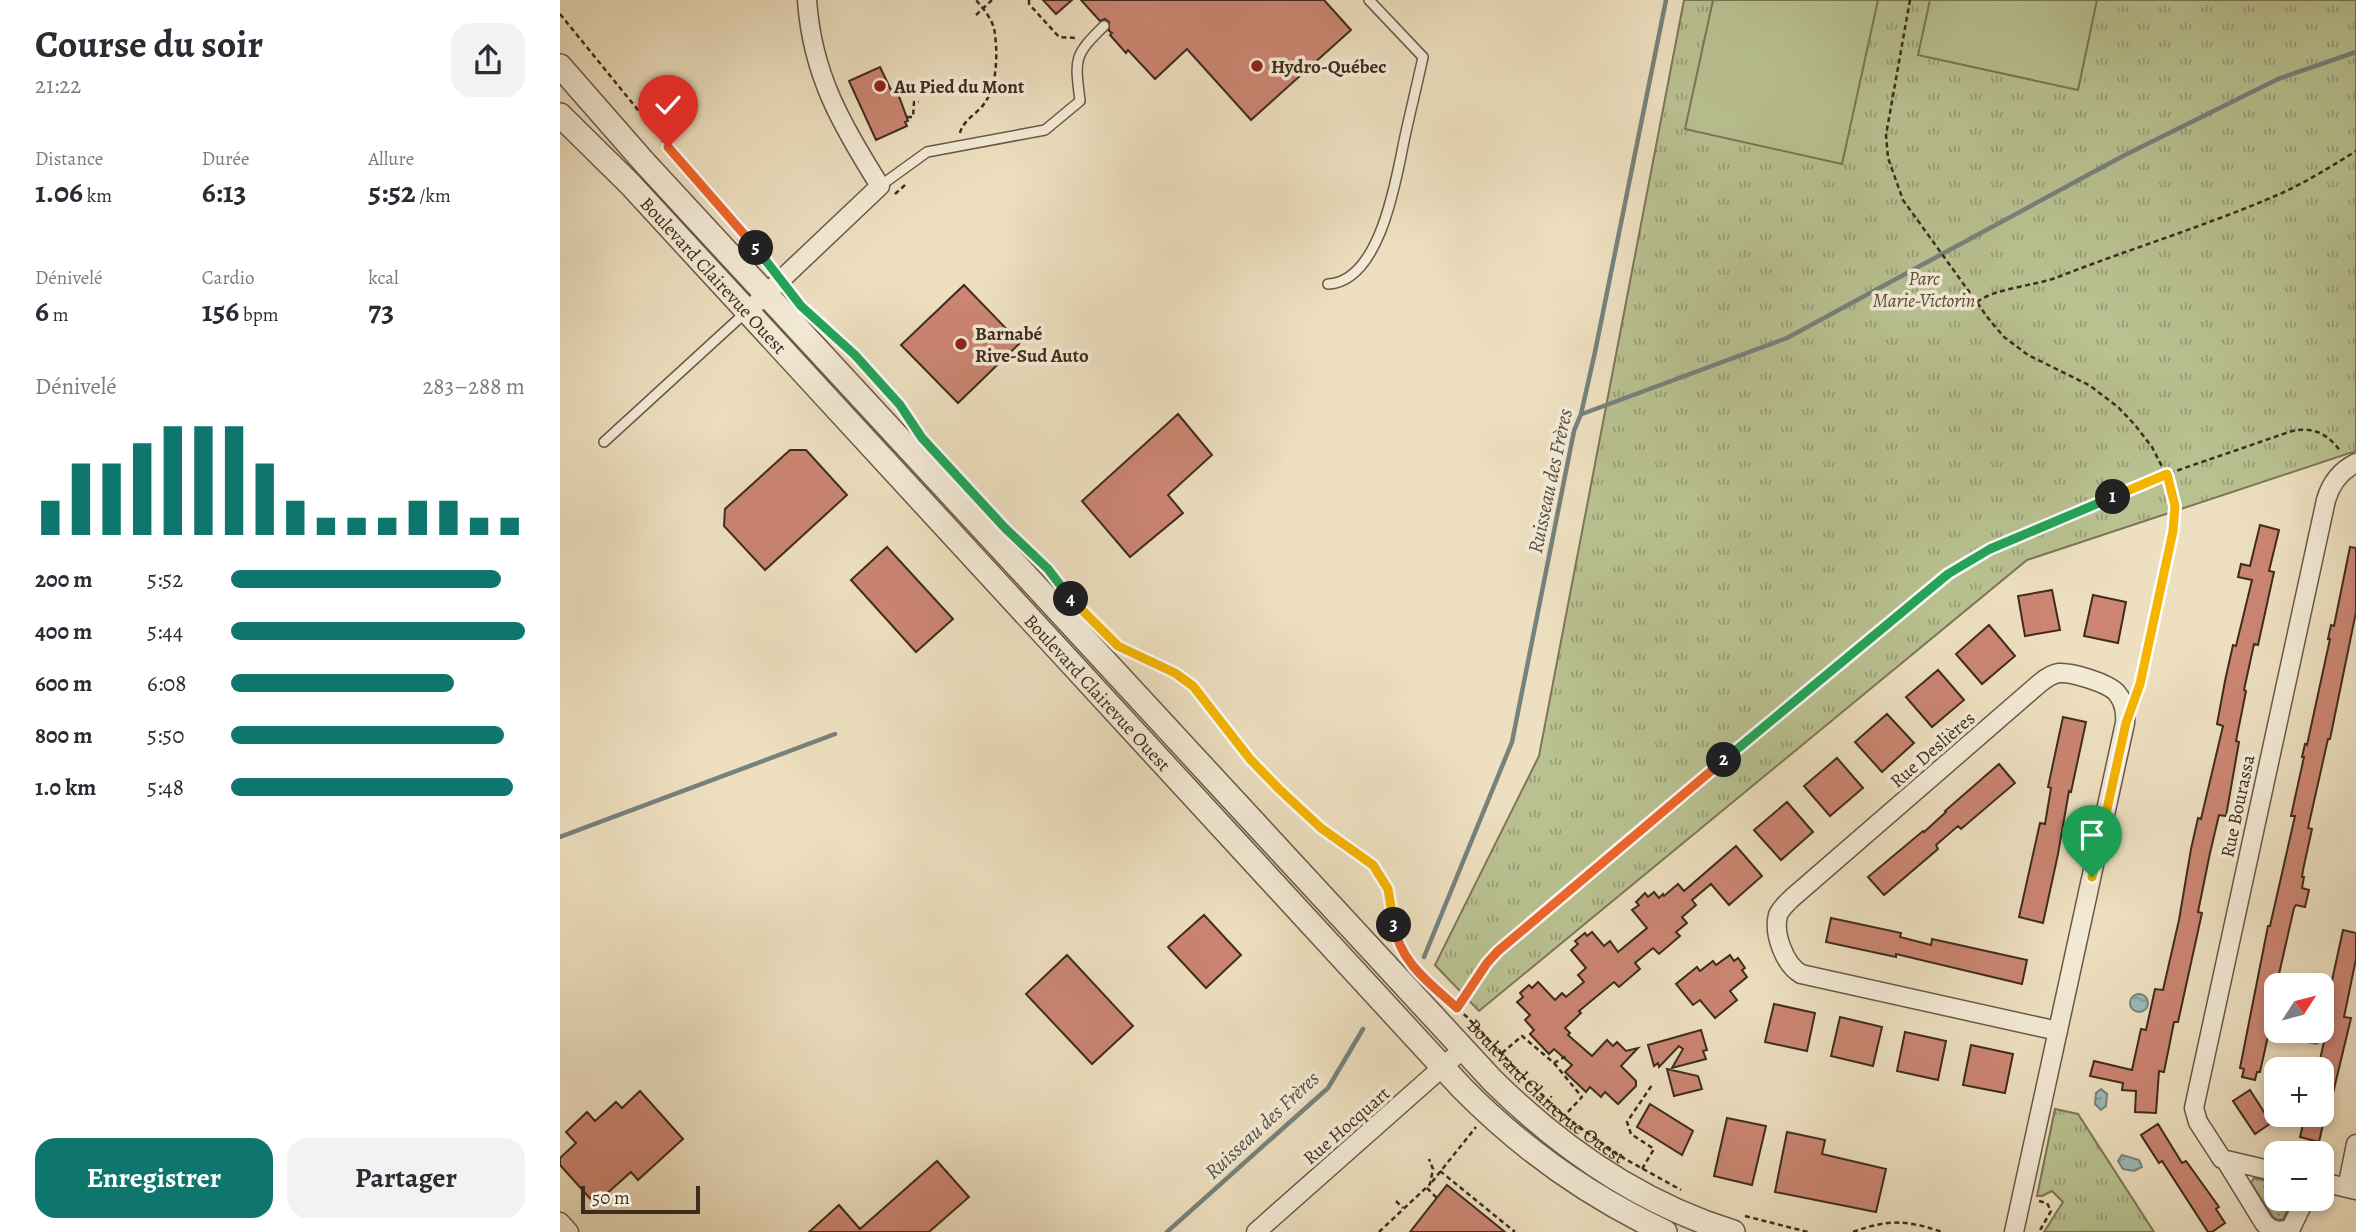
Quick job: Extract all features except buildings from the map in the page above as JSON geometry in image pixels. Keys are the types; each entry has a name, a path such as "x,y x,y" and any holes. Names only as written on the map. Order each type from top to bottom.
{"street":[{"path":"747,312 880,186 853,141 824,82 813,48 807,0"},
{"name":"Boulevard Clairevue Ouest","path":"560,66 626,142 773,286 944,486 1507,1094 1576,1152 1640,1192 1683,1214 1736,1223"},
{"name":"Boulevard Clairevue Ouest","path":"560,115 616,169 1490,1116 1543,1160 1603,1200 1665,1232"},
{"name":"Rue Bourassa","path":"2299,1211 2291,1228 2281,1232 2273,1231 2264,1223 2194,1113 2326,500 2334,481 2350,460"},
{"path":"924,504 944,486"},
{"name":"Rue Deslières","path":"2058,1031 1801,974 1793,969 1785,957 1777,919 1783,906 2048,677 2061,673 2070,674 2110,687 2121,699 2126,723"},
{"path":"2014,1232 2126,723"},
{"path":"1253,861 1272,843"},
{"name":"Rue Hocquart","path":"1256,1232 1463,1049"},
{"path":"2351,1189 2356,1144"},
{"path":"2226,1161 2264,1169"},
{"path":"560,1222 569,1232"}],"lane":[{"path":"1328,284 1338,283 1350,275 1378,239 1389,210 1423,57 1369,0"},
{"path":"880,186 927,152 1045,130 1080,101 1076,67 1079,55 1087,42 1104,26"},
{"path":"604,442 747,312"}],"path":[{"path":"960,133 962,126 985,103 993,85 994,28 976,0"},
{"path":"976,15 992,0"},
{"path":"1029,0 1029,4 1059,37 1079,38"},
{"path":"1910,0 1887,120 1886,146 1903,200 1995,327 2018,349 2081,380 2118,407 2144,436 2167,474 2175,506 2173,531 2140,684 2126,723"},
{"path":"560,14 668,147 752,243 773,286"},
{"path":"907,117 912,117 914,102 919,102"},
{"path":"1977,302 1989,295 2044,282 2232,214 2300,184 2356,151"},
{"path":"815,319 846,345 911,421"},
{"path":"1457,1008 1487,963 1509,940 1934,584 1960,566 1990,549 2167,474 2298,430 2315,431 2326,436 2350,460"},
{"path":"1113,643 1175,673 1193,686 1245,753 1279,789 1315,823 1373,865 1388,889 1396,936 1407,959"},
{"name":"Boulevard Clairevue Ouest","path":"1437,990 1564,1116 1610,1150 1642,1169 1683,1214"},
{"path":"1501,1054 1522,1036 1554,1063 1582,1097 1564,1116"},
{"path":"1554,1063 1568,1055"},
{"path":"1642,1169 1654,1149 1631,1135 1627,1122 1652,1085"},
{"path":"1379,1232 1430,1184 1480,1122"},
{"path":"1429,1159 1433,1170 1430,1184"},
{"path":"1440,1171 1515,1232"},
{"path":"1426,1188 1437,1198"},
{"path":"2022,1199 2044,1202 2050,1208 2049,1217 2039,1232"},
{"path":"1396,1201 1404,1209"},
{"path":"1853,1232 1894,1221 1915,1223 1942,1232"},
{"path":"1736,1223 1808,1232"}],"green space":[{"name":"Parc Marie-Victorin","path":"1684,0 2356,0 2356,451 2027,560 1479,1011 1435,965 1539,756"},
{"path":"1713,0 1878,0 1842,164 1685,129"},
{"path":"1930,0 2097,0 2078,90 1918,55"},
{"path":"2055,1109 2078,1114 2154,1232 2044,1232 2063,1202 2052,1191 2037,1196"},
{"path":"2254,1178 2264,1180 2264,1203 2251,1183"},
{"path":"2269,1211 2287,1211 2283,1219 2273,1217"}],"water":[{"path":"2139,994 2145,997 2148,1003 2145,1009 2139,1012 2133,1009 2130,1003 2133,997"},
{"path":"2101,1089 2107,1094 2106,1106 2101,1110 2095,1104 2096,1093"},
{"path":"2122,1155 2139,1160 2142,1167 2134,1171 2123,1169 2118,1161"}],"waterway":[{"name":"Ruisseau des Frères","path":"1424,957 1512,742 1574,431 1581,414 1595,352 1666,0"},
{"path":"1582,414 1787,338 2123,156 2278,79 2356,52"},
{"path":"560,837 835,734"},
{"name":"Ruisseau des Frères","path":"1167,1232 1328,1088 1363,1029"}],"place":[{"name":"Hydro-Québec","path":"1257,66"},
{"name":"Au Pied du Mont","path":"880,86"},
{"name":"Barnabé Rive-Sud Auto","path":"961,344"}],"route":[{"path":"668,147 766,260 801,306 855,355 900,405 922,438 978,500 1048,569 1088,617 1118,646 1181,676 1193,686 1250,759 1296,806 1321,828 1373,865 1388,889 1396,936 1401,949 1425,979 1457,1008 1487,963 1509,940 1934,584 1990,549 2167,474 2175,506 2173,531 2140,684 2126,723 2092,877"}]}
